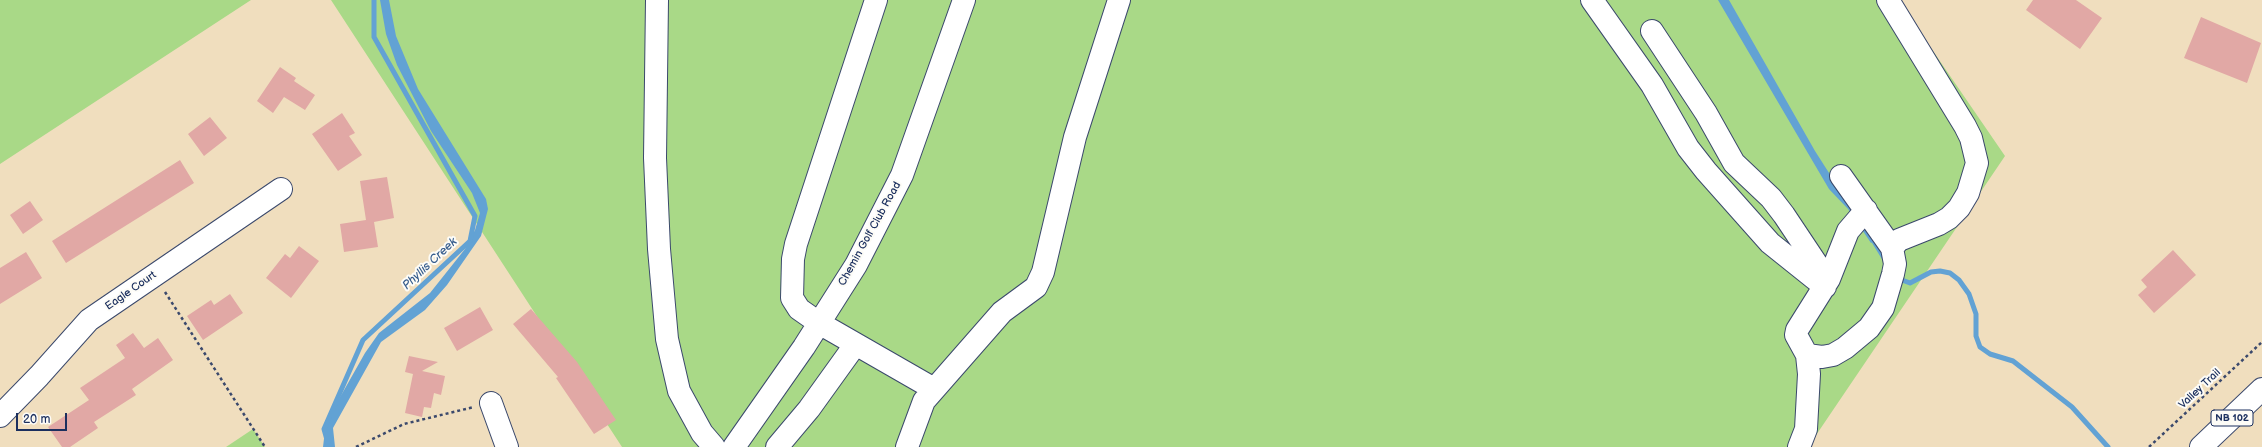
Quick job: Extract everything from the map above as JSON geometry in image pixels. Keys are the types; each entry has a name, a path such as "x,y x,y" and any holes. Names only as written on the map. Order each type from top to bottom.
{"street":[{"path":"657,0 656,158 659,249 667,339 679,391 702,433 714,447"},
{"path":"876,0 840,106 793,259 792,282 794,304 798,309 855,345 934,389"},
{"name":"Chemin Golf Club Road","path":"734,447 856,265 902,175 964,0"},
{"path":"907,447 924,401 1002,312 1036,287 1043,272 1075,137 1119,0"},
{"path":"1592,0 1652,85 1688,148 1706,172 1770,243 1825,287"},
{"path":"1888,0 1965,126 1971,138 1977,163 1968,193 1959,208 1949,218 1939,224 1903,238 1892,248"},
{"path":"1652,31 1702,107 1739,171 1770,198 1784,215 1818,266 1825,287"},
{"path":"1706,172 1730,156"},
{"path":"1807,355 1822,357 1833,355 1845,348 1877,318 1888,294 1895,264 1892,248 1860,216 1841,176"},
{"name":"Eagle Court","path":"0,416 39,376 89,320 281,189"},
{"path":"1799,447 1806,429 1810,374 1807,355 1796,335 1797,330 1825,287 1860,216"},
{"path":"777,447 809,409 855,345"},
{"name":"NB 102","path":"2201,447 2262,389"},
{"path":"491,403 507,447"}],"path":[{"path":"154,275 265,447"},
{"name":"Valley Trail","path":"2149,447 2262,342"},
{"path":"356,447 416,420 491,403"}],"green space":[{"path":"0,0 251,0 0,164"},
{"path":"331,0 1898,0 2005,156 1808,447 622,447"},
{"path":"253,429 265,447 226,447"}],"water":[{"path":"380,0 389,0 396,36 418,89 486,199 488,209 481,236 447,285 425,310 381,342 333,428 335,447 323,447 326,422 365,353 379,333 430,293 465,249 475,230 480,213 472,193 431,131 397,65 386,34"},
{"path":"1718,0 1729,0 1815,151 1838,187 1878,238 1871,243 1848,209 1829,189"}],"building":[{"path":"2033,0 2076,0 2102,18 2080,49 2026,10"},
{"path":"2201,17 2261,43 2247,83 2184,58"},
{"path":"280,67 296,78 294,81 315,95 305,110 284,97 273,113 257,101"},
{"path":"342,113 355,133 349,136 362,155 338,171 312,134"},
{"path":"210,117 227,138 204,156 188,134"},
{"path":"180,160 194,183 66,263 52,241"},
{"path":"387,177 394,218 374,222 378,247 344,252 340,224 366,220 360,181"},
{"path":"30,201 43,220 23,234 10,215"},
{"path":"299,246 319,261 291,298 266,278 285,254 290,258"},
{"path":"2173,250 2196,275 2154,313 2138,295 2147,287 2141,280"},
{"path":"26,252 42,278 0,304 0,268"},
{"path":"230,294 243,313 203,340 187,316 211,300 214,305"},
{"path":"480,307 493,330 457,351 444,328"},
{"path":"531,309 577,362 616,420 594,434 556,378 558,377 513,324"},
{"path":"133,333 144,348 158,338 173,360 132,389 136,395 94,422 98,428 70,447 62,447 48,427 89,400 80,388 125,358 116,345"},
{"path":"409,356 438,362 422,371 445,376 441,395 434,393 431,408 424,407 422,417 405,413 413,374 405,372"}],"waterway":[{"name":"Phyllis Creek","path":"329,447 324,429 363,340 470,241 475,216 374,37 374,0"},
{"path":"1870,235 1886,261"},
{"path":"1902,280 1910,283 1931,272 1940,271 1950,273 1959,280 1969,294 1976,314 1976,336 1980,347 1990,354 2013,361 2072,407 2108,447"}]}
